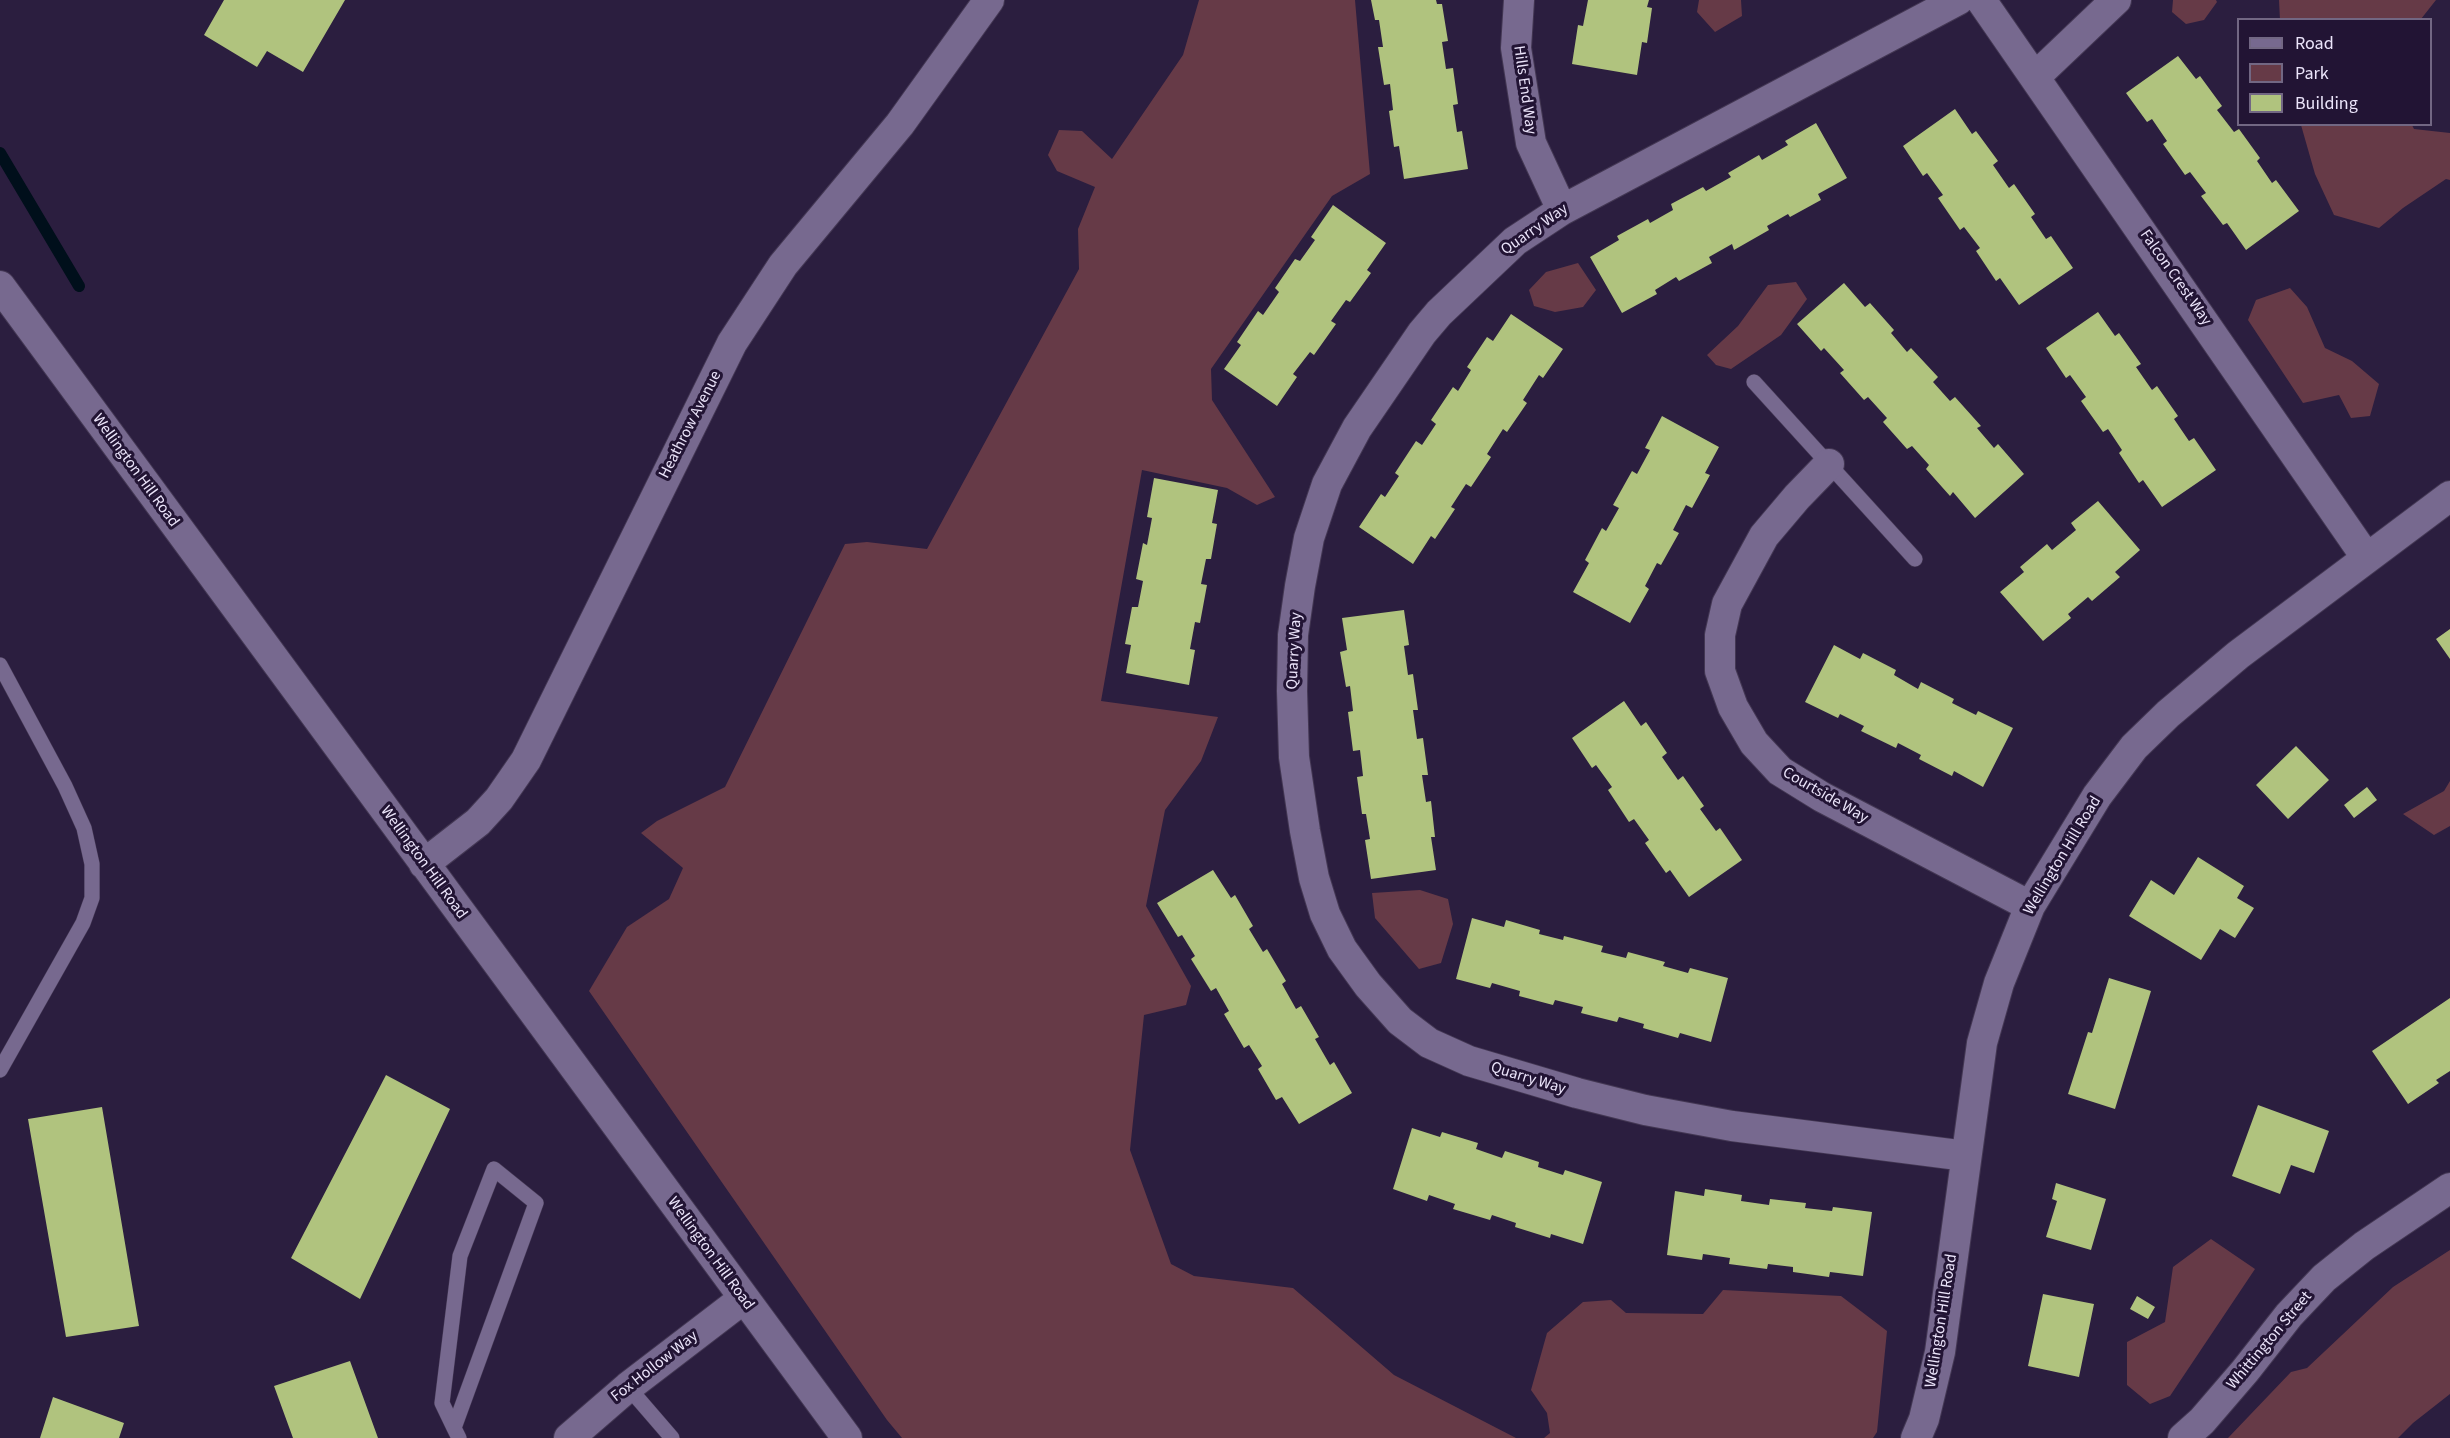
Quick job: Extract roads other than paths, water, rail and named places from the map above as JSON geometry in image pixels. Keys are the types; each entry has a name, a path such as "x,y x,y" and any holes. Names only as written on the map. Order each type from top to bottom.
{"street":[{"name":"Heathrow Avenue","path":"424,864 478,822 499,799 526,760 732,343 783,265 900,124 989,0"},
{"name":"Hills End Way","path":"1519,0 1516,48 1531,143 1562,210"},
{"name":"Quarry Way","path":"1958,0 1562,210 1515,241 1462,289 1422,333 1357,428 1327,484 1308,548 1293,635 1292,691 1294,757 1314,878 1325,914 1342,949 1368,985 1400,1021 1429,1043 1469,1061 1577,1093 1645,1110 1732,1126 1871,1142 1966,1156"},
{"name":"Falcon Crest Way","path":"1981,0 2367,557"},
{"path":"2035,77 2116,0"},
{"name":"Wellington Hill Road","path":"0,286 847,1438"},
{"name":"Courtside Way","path":"1830,464 1797,497 1764,536 1727,604 1720,635 1720,671 1732,707 1754,744 1780,771 1822,797 2030,906"},
{"name":"Wellington Hill Road","path":"1916,1438 1924,1419 1940,1352 1982,1043 1999,983 2030,906 2097,796 2134,747 2168,714 2238,655 2450,495"},
{"name":"Whittington Street","path":"2183,1438 2202,1420 2245,1371 2289,1315 2324,1278 2364,1246 2450,1188"},
{"name":"Fox Hollow Way","path":"569,1438 628,1387 743,1299"}],"lane":[{"path":"1754,382 1915,559"},
{"path":"0,665 65,786 84,828 92,864 92,898 83,923 0,1070"},
{"path":"494,1169 536,1203 456,1433 442,1402 460,1256 494,1169"},
{"path":"628,1387 672,1438"}],"waterway":[{"path":"0,153 79,286"}]}
